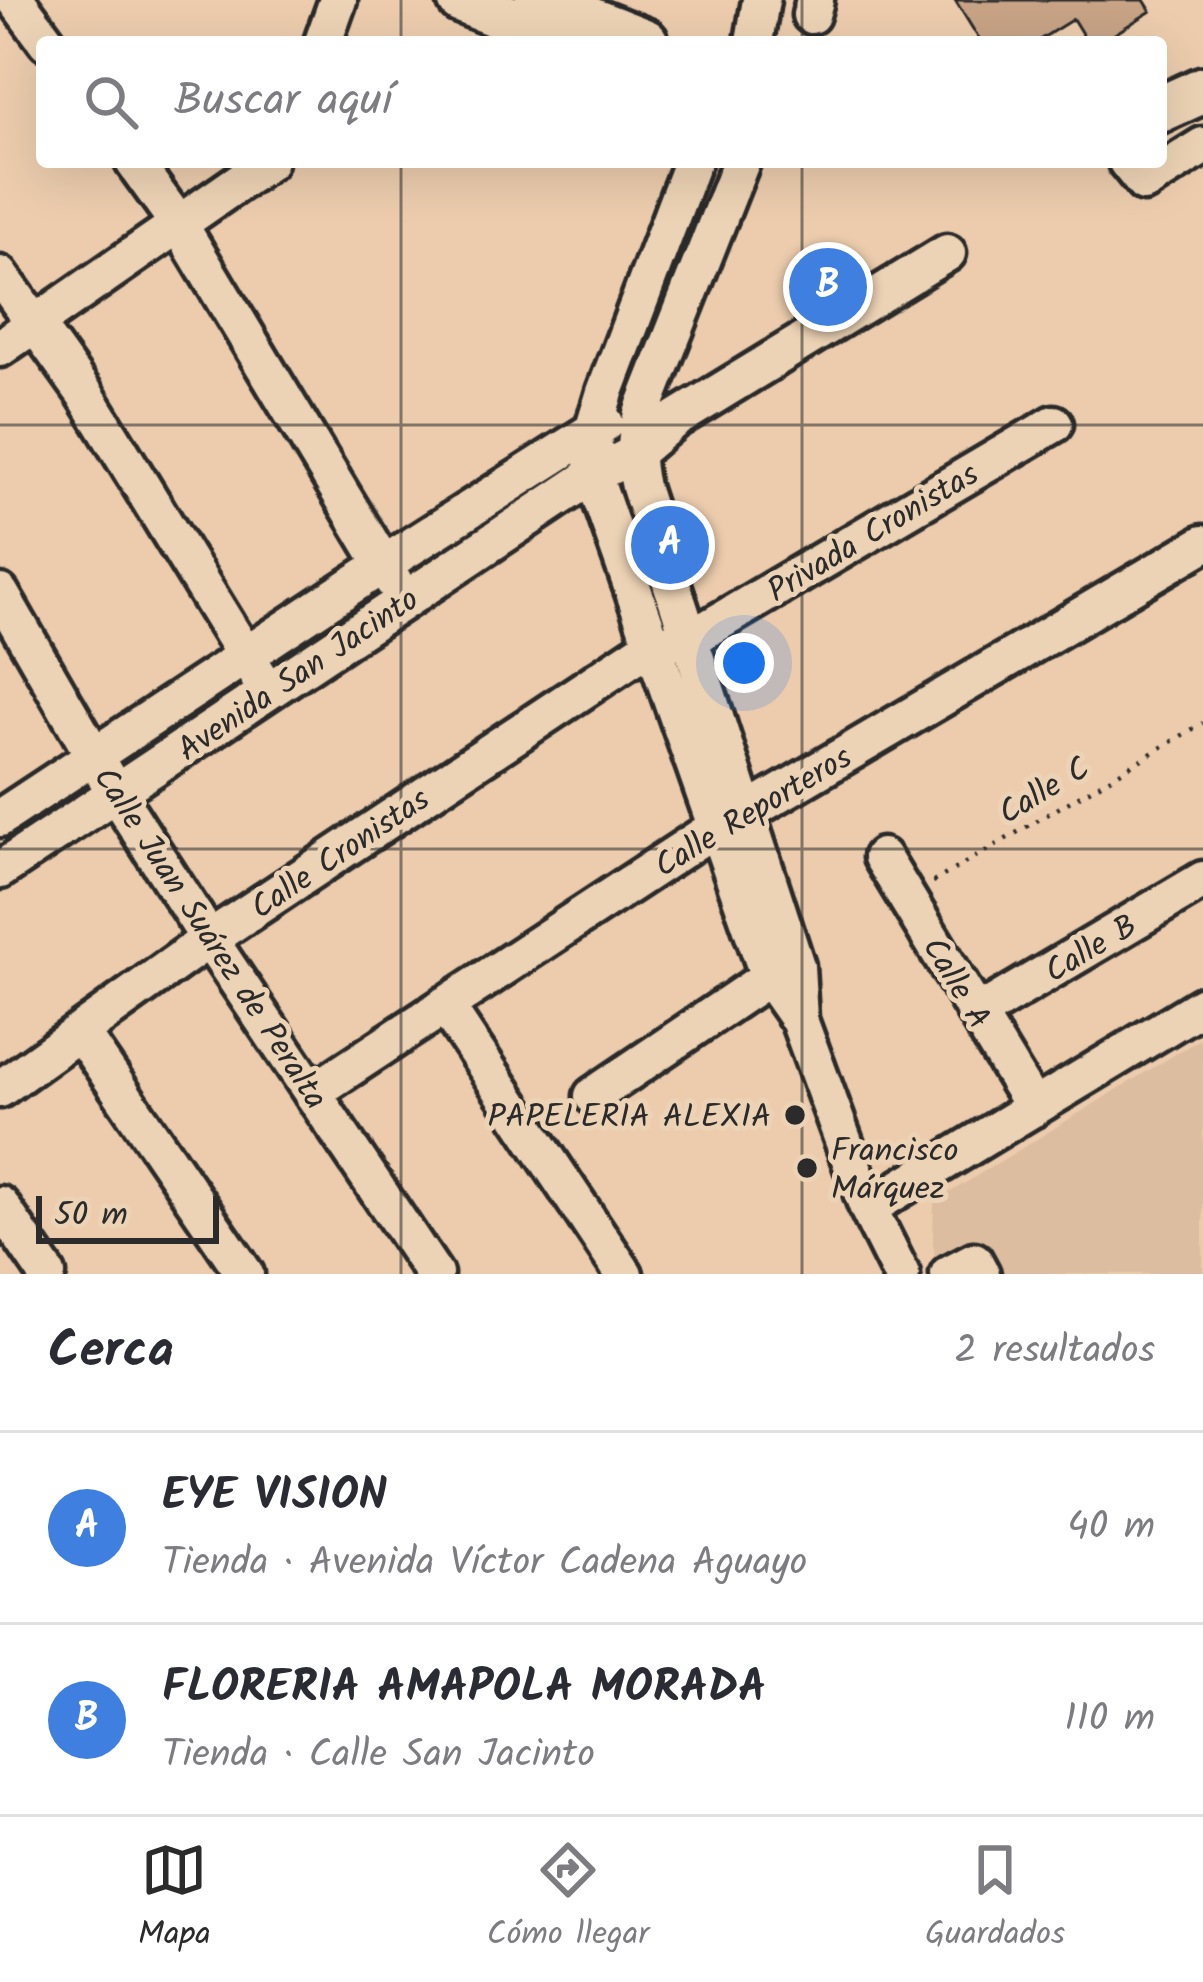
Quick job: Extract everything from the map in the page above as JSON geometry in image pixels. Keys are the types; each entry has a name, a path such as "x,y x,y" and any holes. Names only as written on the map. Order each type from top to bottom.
{"main road":[{"path":"461,0 558,13 627,36"},
{"path":"1167,103 1194,74"}],"street":[{"path":"16,0 43,36"},
{"path":"325,36 338,0"},
{"path":"755,36 760,0"},
{"path":"1132,168 1144,183 1203,146"},
{"path":"138,168 180,226 405,601"},
{"path":"0,349 260,168"},
{"path":"690,168 604,392 594,428 593,475 651,645 796,965 799,1020"},
{"path":"739,168 658,418 634,454 640,487 690,639 769,977 799,1020 868,1208 899,1272"},
{"name":"Avenida San Jacinto","path":"0,818 594,428 622,418 658,418 947,253"},
{"path":"0,275 86,394 267,692"},
{"name":"Privada Cronistas","path":"690,639 1054,424"},
{"name":"Avenida San Jacinto","path":"0,870 593,475 634,454"},
{"name":"Calle Reporteros","path":"312,1093 731,820 1203,544"},
{"name":"Calle Juan Suárez de Peralta","path":"0,593 116,794 434,1274"},
{"name":"Calle Cronistas","path":"0,1089 209,939 651,645 690,639"},
{"name":"Calle A","path":"882,856 1034,1108"},
{"name":"Calle B","path":"977,1014 1203,880"},
{"path":"593,1096 769,977"},
{"path":"445,1005 624,1274"},
{"path":"868,1208 1203,1005"},
{"path":"80,1032 245,1274"},
{"path":"0,1205 47,1274"},
{"path":"949,1274 974,1261 981,1274"}],"path":[{"name":"Calle C","path":"907,897 1203,723"}],"shaded area":[{"path":"1203,1037 1203,1274 937,1274 934,1202"}],"building":[{"path":"955,0 1144,0 1151,11 1111,36 1083,36 1073,19 1046,36 977,36"}],"place":[{"name":"FLORERIA AMAPOLA MORADA","path":"828,287"},
{"name":"EYE VISION","path":"670,545"},
{"name":"PAPELERIA ALEXIA","path":"795,1115"},
{"name":"Francisco Márquez","path":"807,1168"}]}
